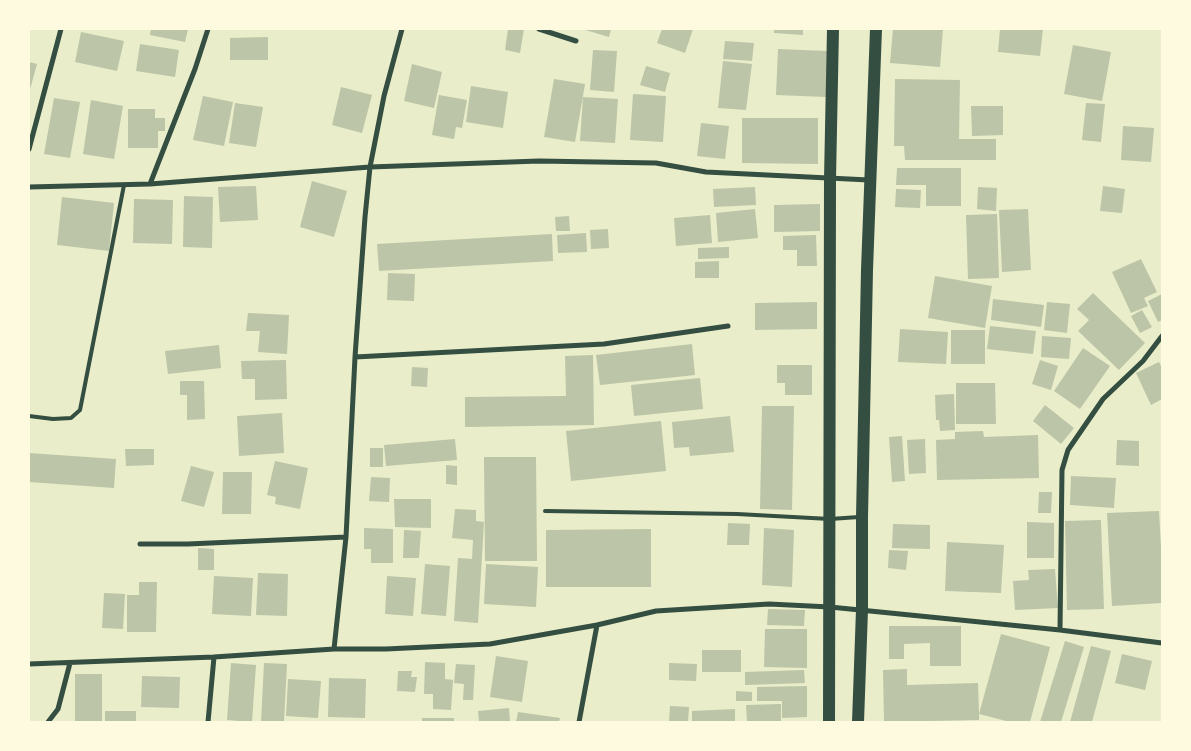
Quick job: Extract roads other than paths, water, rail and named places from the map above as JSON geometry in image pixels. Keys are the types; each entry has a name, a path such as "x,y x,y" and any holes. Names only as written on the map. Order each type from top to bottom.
{"main road":[{"path":"829,722 830,179 833,29"},
{"path":"858,722 862,610 867,270 876,29"}],"street":[{"path":"29,149 61,29"},
{"path":"150,184 195,69 208,29"},
{"path":"334,649 346,537 354,357 370,167 384,96 402,29"},
{"path":"539,29 576,42"},
{"path":"29,187 150,184 370,167 539,161 656,163 706,172 870,180"},
{"path":"354,357 604,344 728,326"},
{"path":"1060,630 1062,470 1068,450 1104,399 1143,360 1162,336"},
{"path":"140,544 188,544 346,537"},
{"path":"29,664 214,657 334,649 386,649 490,644 597,625 656,611 769,604 862,610 1060,630 1162,643"},
{"path":"579,722 597,625"},
{"path":"208,722 214,657"},
{"path":"48,722 58,710 70,663"}],"lane":[{"path":"29,416 53,419 71,418 80,410 124,185"},
{"path":"545,511 737,514 830,519 862,517"}]}
